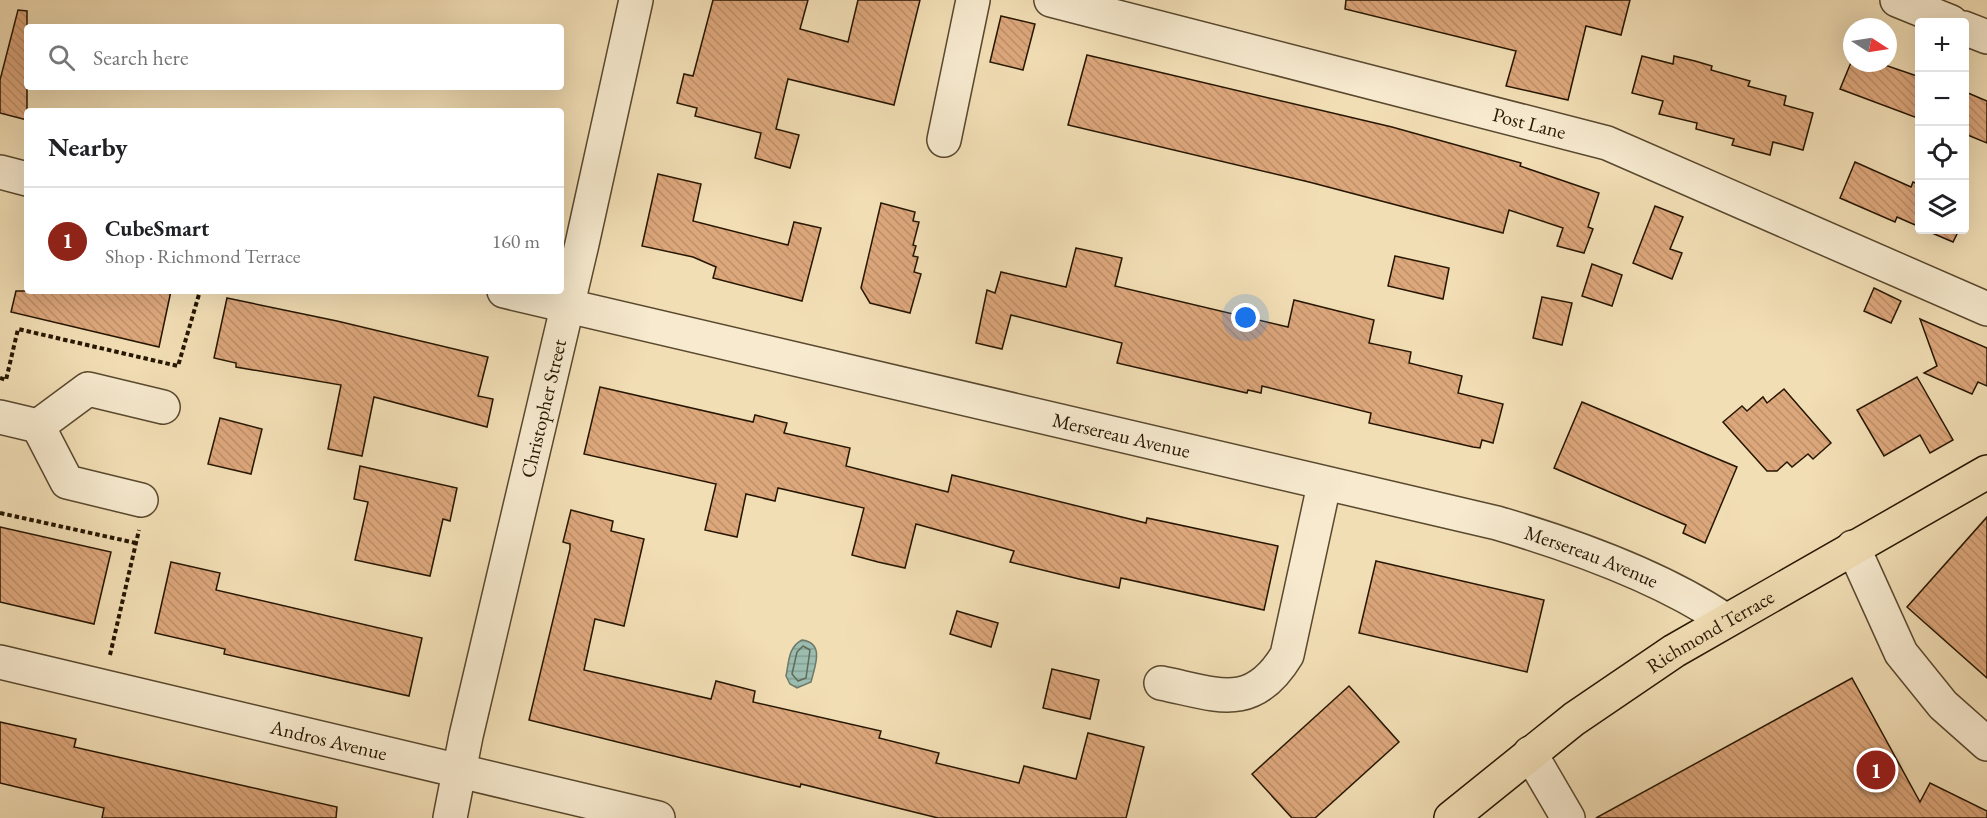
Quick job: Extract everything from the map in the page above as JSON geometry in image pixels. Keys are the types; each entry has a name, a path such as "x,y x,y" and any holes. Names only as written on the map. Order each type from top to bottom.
{"main road":[{"name":"Richmond Terrace","path":"1451,818 1574,719 1725,620 1987,472"}],"street":[{"name":"Christopher Street","path":"450,818 459,769 636,0"},
{"path":"944,140 973,0"},
{"name":"Post Lane","path":"1051,0 1607,143 1987,309"},
{"path":"1897,0 1941,18"},
{"path":"1969,30 1987,37"},
{"path":"0,172 24,178"},
{"name":"Mersereau Avenue","path":"517,294 1497,524 1549,539 1664,586 1725,620"},
{"path":"0,417 38,426 88,390 164,407"},
{"path":"38,426 67,482 141,510"},
{"path":"1161,683 1228,696 1250,693 1275,675 1287,655 1324,485"},
{"path":"1853,547 1901,653 1943,705 1987,744"},
{"name":"Andros Avenue","path":"0,662 459,769 657,818"},
{"path":"1530,753 1568,818"}],"path":[{"path":"0,378 6,380 18,329 178,366 199,294"},
{"path":"110,655 136,543 141,510"},
{"path":"0,513 136,543"}],"water":[{"path":"802,640 814,646 817,656 811,682 797,688 790,684 786,676 792,651"}],"building":[{"path":"713,0 808,0 800,29 848,42 858,0 920,0 894,105 788,79 776,129 799,135 790,168 755,158 761,133 695,116 697,108 677,103 684,74 693,76"},
{"path":"1346,0 1630,0 1621,35 1586,26 1568,100 1506,86 1516,51 1345,9"},
{"path":"18,10 27,11 27,24 24,24 24,90 27,90 27,108 24,108 24,119 0,113 0,80"},
{"path":"1001,16 1035,24 1023,70 990,62"},
{"path":"1087,55 1392,127 1521,163 1520,166 1599,193 1588,227 1593,229 1584,253 1557,246 1563,228 1509,210 1503,233 1309,182 1068,125"},
{"path":"1642,56 1673,64 1674,56 1695,61 1712,66 1711,70 1750,81 1748,86 1786,96 1784,105 1813,113 1803,150 1773,142 1770,155 1732,145 1734,139 1696,129 1697,123 1659,114 1663,101 1632,93"},
{"path":"1897,69 1915,75 1915,117 1840,89 1847,72 1897,72"},
{"path":"1969,93 1987,101 1987,143 1969,136"},
{"path":"1855,162 1911,187 1913,182 1915,183 1915,225 1897,217 1895,222 1840,198"},
{"path":"658,174 701,184 693,221 788,245 794,222 821,228 802,301 713,278 716,267 693,257 642,246"},
{"path":"881,203 915,212 913,221 919,222 913,245 916,246 913,256 918,257 914,272 921,274 910,313 870,303 861,288"},
{"path":"1655,206 1683,217 1670,249 1682,253 1672,279 1633,263"},
{"path":"1934,234 1957,234 1953,242"},
{"path":"1076,248 1122,258 1115,286 1288,327 1294,300 1374,320 1369,343 1411,352 1409,363 1462,376 1458,393 1503,404 1493,443 1482,440 1480,448 1473,447 1369,423 1371,413 1262,386 1261,393 1248,390 1247,393 1117,363 1122,343 1011,315 1002,349 976,343 987,290 995,293 1001,272 1066,287"},
{"path":"1395,256 1449,268 1443,299 1388,286"},
{"path":"1592,264 1622,275 1612,306 1582,296"},
{"path":"1874,288 1901,301 1891,323 1864,311"},
{"path":"16,291 24,291 24,294 170,294 159,347 11,312"},
{"path":"1542,297 1572,303 1562,345 1533,338"},
{"path":"227,298 337,321 488,357 478,396 493,399 487,427 374,397 362,456 328,449 341,385 236,367 236,363 214,358"},
{"path":"1920,319 1987,348 1987,386 1978,382 1972,394 1924,373 1937,366"},
{"path":"1917,377 1953,440 1930,453 1920,435 1884,456 1857,410"},
{"path":"600,387 753,422 755,415 787,423 784,433 850,448 846,466 948,492 952,475 1146,523 1147,518 1278,546 1264,610 1121,578 1119,588 1010,562 1014,551 916,524 905,568 878,562 852,555 864,508 778,488 775,501 746,494 737,537 705,530 716,484 584,454"},
{"path":"1784,389 1831,443 1813,459 1808,454 1792,467 1787,462 1777,471 1767,471 1723,422 1742,406 1747,411 1763,397 1767,403"},
{"path":"1582,402 1737,467 1705,543 1683,533 1686,525 1554,468"},
{"path":"220,418 262,429 251,474 208,464"},
{"path":"360,466 457,488 450,521 443,519 430,576 355,560 368,502 354,499"},
{"path":"571,510 613,521 611,531 644,539 624,626 595,619 584,670 711,699 716,681 755,691 753,702 881,731 879,738 939,753 936,763 1019,783 1024,766 1076,779 1088,733 1144,747 1126,818 938,818 801,784 800,787 758,777 529,720 570,549 570,544 563,542"},
{"path":"1987,517 1987,678 1907,607"},
{"path":"0,527 111,552 94,624 0,602"},
{"path":"1376,561 1544,600 1527,672 1359,633"},
{"path":"171,562 220,573 216,590 422,638 409,696 224,654 225,649 155,633"},
{"path":"957,611 998,623 991,647 950,634"},
{"path":"1052,669 1099,680 1090,719 1043,708"},
{"path":"1852,678 1920,802 1930,783 1987,811 1987,818 1596,818"},
{"path":"1349,686 1399,742 1315,818 1292,818 1252,774"},
{"path":"0,722 76,739 74,747 337,807 336,818 102,818 104,808 0,783"}],"place":[{"name":"CubeSmart","path":"1876,770"}]}
